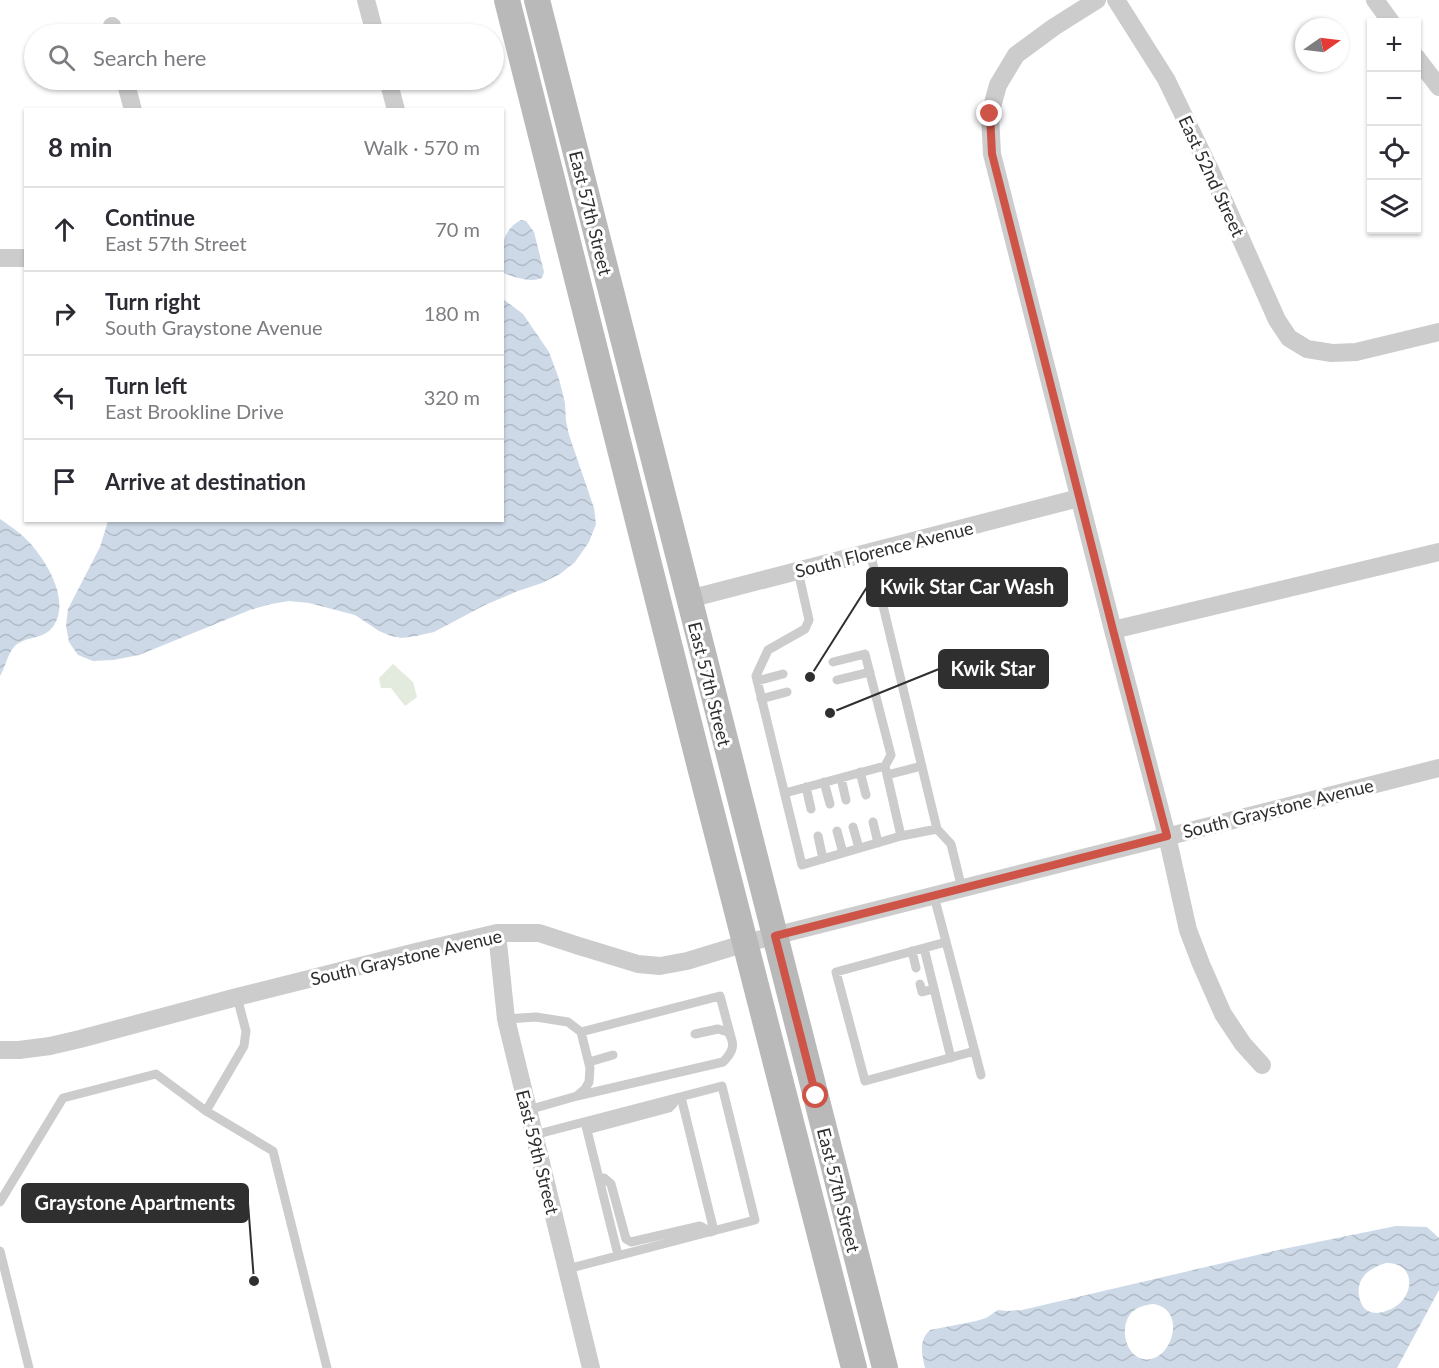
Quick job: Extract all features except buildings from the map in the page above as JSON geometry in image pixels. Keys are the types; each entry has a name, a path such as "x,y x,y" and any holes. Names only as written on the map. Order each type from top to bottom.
{"main road":[{"name":"East 57th Street","path":"507,0 854,1368"},
{"name":"East 57th Street","path":"537,0 885,1368"}],"street":[{"path":"366,0 372,24"},
{"path":"1097,0 1054,27 1016,55 999,85 990,114 992,154 1167,836 1188,930 1223,1014 1243,1044 1262,1065"},
{"name":"East 52nd Street","path":"1116,0 1166,79 1212,174 1277,320 1289,338 1307,349 1332,353 1356,352 1439,332"},
{"path":"1375,0 1388,18"},
{"path":"1421,64 1439,87"},
{"path":"127,90 132,108"},
{"path":"391,90 395,108"},
{"path":"0,258 24,258"},
{"name":"South Florence Avenue","path":"689,599 1080,498"},
{"path":"1113,630 1439,552"},
{"name":"South Graystone Avenue","path":"0,1050 19,1050 60,1044 237,997 497,933 539,933 638,964 660,966 687,961 775,936 1439,768"},
{"name":"East 59th Street","path":"497,933 506,1019 591,1368"}],"lane":[{"path":"870,552 937,829 951,844 962,889"},
{"path":"798,571 809,620 806,629 768,650 756,676 802,865 901,836 937,829"},
{"path":"833,662 865,654 891,755 886,770 901,836"},
{"path":"837,680 870,672"},
{"path":"757,681 783,675"},
{"path":"761,699 787,692"},
{"path":"785,793 860,772 922,766"},
{"path":"860,772 866,795"},
{"path":"841,778 846,800"},
{"path":"824,782 830,804"},
{"path":"806,787 811,808"},
{"path":"873,822 878,843"},
{"path":"853,827 859,848"},
{"path":"837,831 843,853"},
{"path":"818,836 824,858"},
{"path":"934,896 981,1075"},
{"path":"946,942 836,972 865,1081 975,1051"},
{"path":"924,948 951,1058"},
{"path":"912,951 916,968"},
{"path":"920,984 922,992 934,989"},
{"path":"528,1110 577,1096 723,1062 734,1048 720,996 581,1032"},
{"path":"206,1111 244,1046 246,1031 237,997"},
{"path":"506,1019 536,1017 568,1023 581,1032 590,1068 589,1082 577,1096"},
{"path":"695,1034 723,1030 732,1037"},
{"path":"589,1062 613,1055"},
{"path":"0,1202 63,1098 156,1074 206,1111 273,1152 327,1368"},
{"path":"534,1135 586,1126 722,1086 755,1220 567,1269"},
{"path":"678,1098 713,1231"},
{"path":"586,1126 618,1256"},
{"path":"599,1178 604,1178 611,1184 626,1239 631,1242 700,1226 713,1231"},
{"path":"0,1251 29,1368"}],"shaded area":[{"path":"393,664 413,682 417,697 405,706 391,688 381,688 379,678"}],"water":[{"path":"521,220 526,221 534,232 544,272 542,278 528,280 504,273 504,240 514,225"},
{"path":"504,300 523,314 549,352 565,403 569,435 594,508 596,524 589,542 575,562 560,574 485,605 434,632 402,638 391,636 355,615 309,603 289,601 250,610 139,655 93,661 78,655 69,642 66,626 68,609 100,547 108,522 504,522"},
{"path":"0,519 23,536 41,557 56,588 59,610 57,620 51,629 14,647 0,676"},
{"path":"1396,1226 1427,1227 1439,1238 1439,1290 1397,1368 925,1368 922,1343 930,1330 976,1321 998,1310 1022,1310 1283,1249","holes":["1386,1263 1397,1264 1404,1269 1408,1276 1407,1292 1396,1307 1382,1312 1370,1312 1361,1303 1359,1286 1368,1272","1153,1304 1164,1308 1171,1316 1172,1336 1168,1346 1161,1354 1153,1359 1143,1359 1132,1353 1126,1341 1126,1322 1133,1311"]}],"place":[{"name":"Kwik Star Car Wash","path":"810,677"},
{"name":"Kwik Star","path":"830,713"},
{"name":"Graystone Apartments","path":"254,1281"}],"route":[{"path":"816,1096 775,936 1167,836 992,154 990,114"}]}
